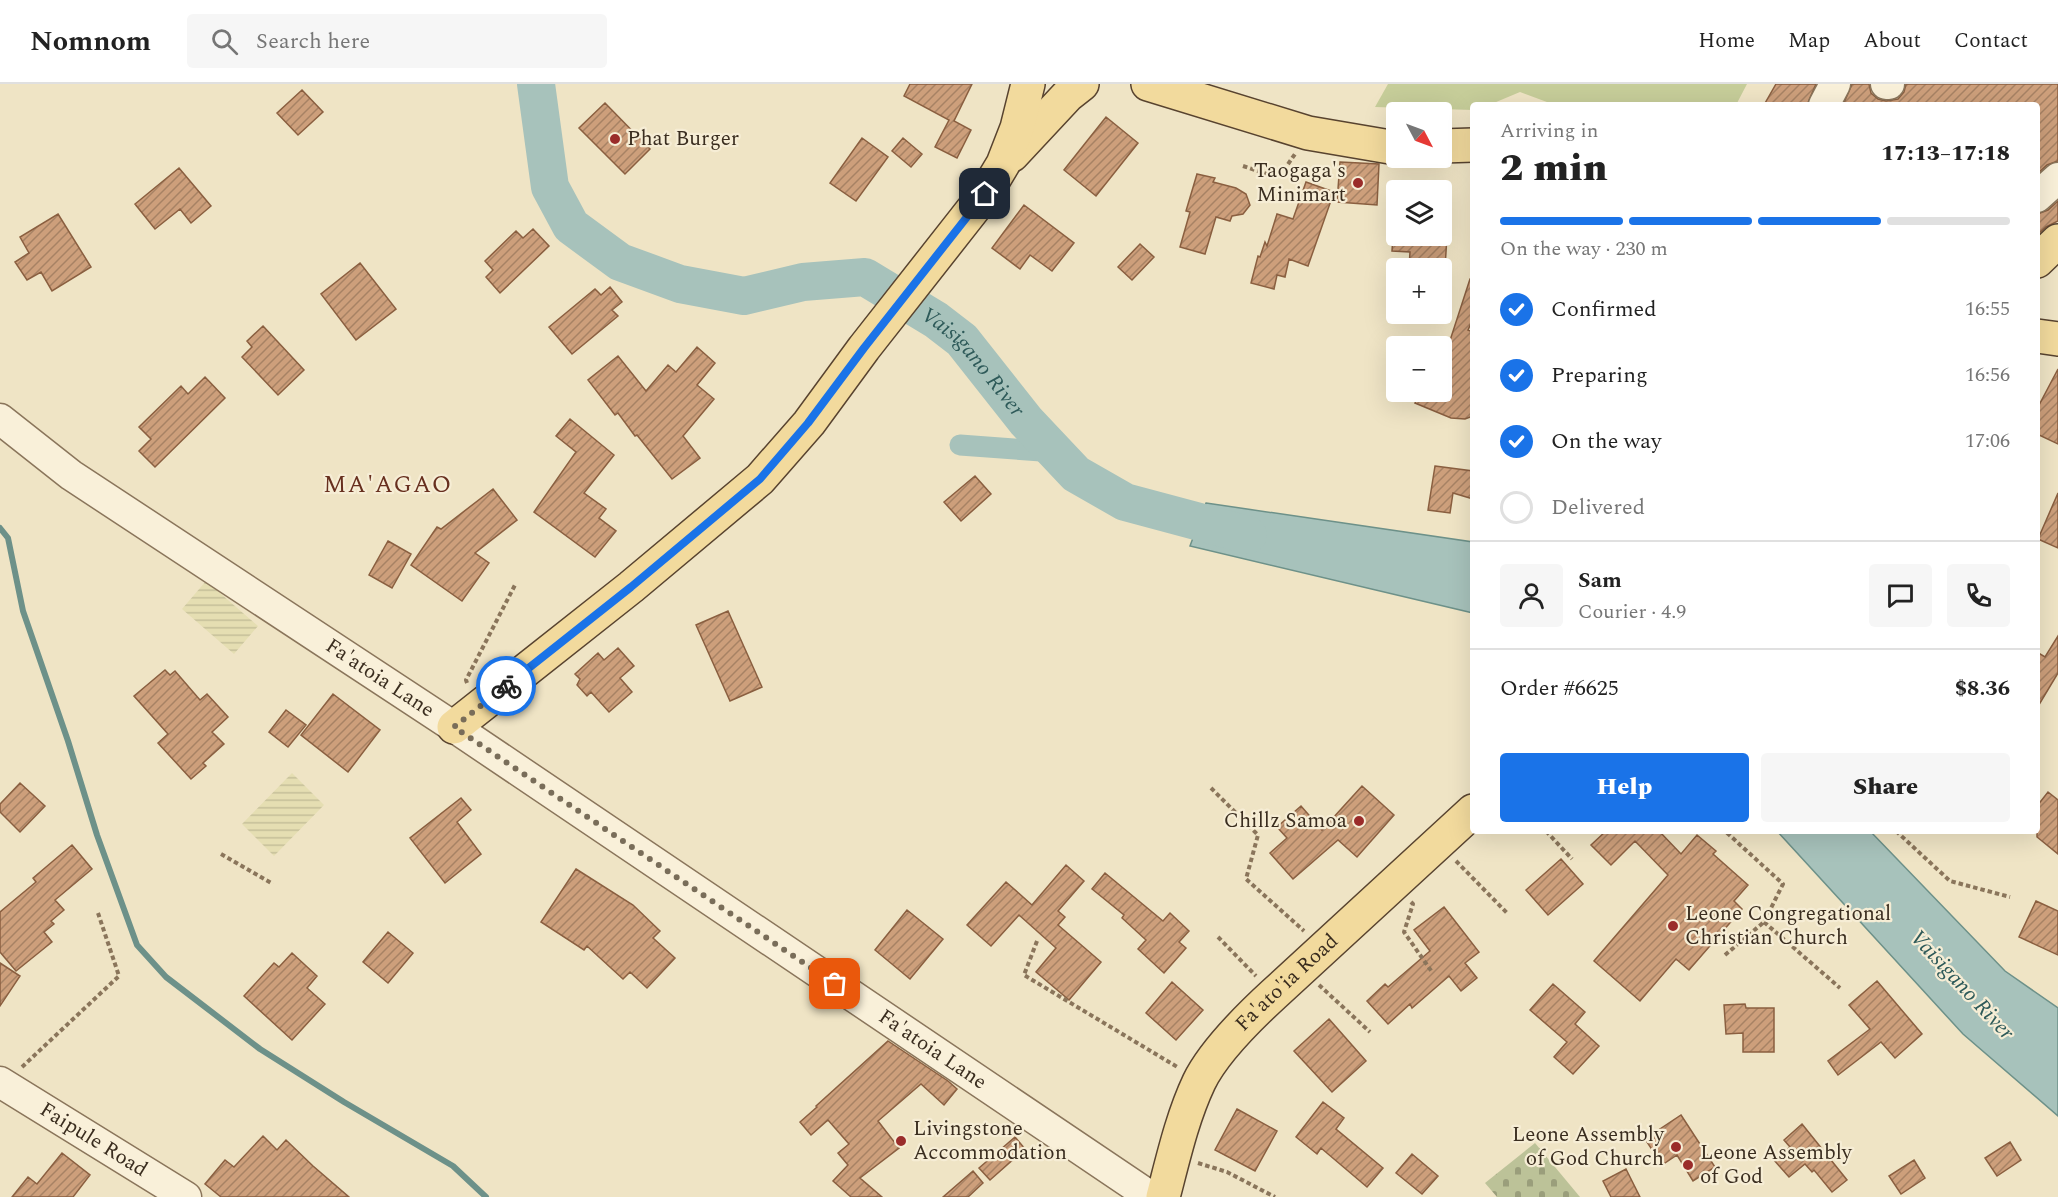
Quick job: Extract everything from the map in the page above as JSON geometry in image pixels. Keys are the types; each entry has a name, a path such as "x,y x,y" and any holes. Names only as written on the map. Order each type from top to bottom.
{"main road":[{"path":"465,718 631,587 760,479 808,423 985,194 1003,164 1017,128 1028,84"},
{"path":"1003,164 1068,95 1083,84"},
{"path":"1128,84 1154,87 1308,133 1386,146"},
{"path":"1452,146 1470,145"},
{"path":"2040,258 2058,241"},
{"path":"2040,336 2058,339"},
{"name":"Fa'ato'ia Road","path":"1163,1197 1174,1155 1200,1081 1219,1053 1250,1017 1274,994 1470,813"}],"street":[{"path":"1826,102 1835,84"},
{"path":"2040,194 2058,178"},
{"name":"Fa'atoia Lane","path":"0,419 71,475 465,718 1151,1197"},
{"name":"Faipule Road","path":"2,1083 186,1197"}],"path":[{"path":"1243,166 1276,177 1284,170 1308,133"},
{"path":"465,718 466,680 516,583"},
{"path":"1211,788 1258,835 1246,879 1370,1032"},
{"path":"1549,834 1572,859"},
{"path":"1725,956 1764,922 1783,884 1728,834"},
{"path":"1899,834 1950,881 2010,897"},
{"path":"1437,842 1508,914"},
{"path":"221,854 273,884"},
{"path":"1394,883 1413,904 1404,932 1432,972"},
{"path":"2,1083 119,976 98,913"},
{"path":"1764,922 1840,988"},
{"path":"1218,938 1274,994"},
{"path":"1037,941 1024,975 1200,1081"},
{"path":"1174,1155 1227,1172 1275,1197"}],"shaded area":[{"path":"206,581 258,626 234,654 182,609"},
{"path":"292,773 324,805 274,856 242,824"}],"green space":[{"path":"1388,84 1747,84 1738,102 1547,102 1520,92 1496,102 1470,102 1470,110 1452,109 1452,102 1386,102 1386,107 1375,107"},
{"path":"1535,1143 1580,1197 1497,1197 1485,1183"}],"water":[{"path":"1206,503 1470,542 1470,612 1190,546"},
{"path":"1780,834 1873,834 2005,971 2058,1008 2058,1116 1963,1034"}],"building":[{"path":"910,84 972,84 954,121 971,130 957,158 935,147 949,120 904,96"},
{"path":"1776,84 1816,84 1808,102 1766,102"},
{"path":"1852,84 1869,84 1871,93 1878,99 1886,101 1898,99 1904,92 1906,84 2058,84 2058,161 2047,165 2040,171 2040,102 1844,102"},
{"path":"302,90 323,112 298,135 277,113"},
{"name":"Phat Burger","path":"605,103 650,149 625,174 579,128"},
{"path":"1106,117 1138,143 1096,196 1064,170"},
{"path":"862,138 888,157 856,201 830,183"},
{"path":"903,138 922,154 911,167 892,151"},
{"name":"Taogaga's Minimart","path":"1340,162 1379,164 1377,205 1337,202"},
{"path":"179,168 211,206 191,223 180,209 155,229 135,204"},
{"path":"1197,174 1215,178 1213,182 1236,188 1246,194 1250,205 1243,214 1232,216 1230,221 1216,217 1205,254 1180,247 1190,212 1186,211"},
{"path":"1306,182 1334,192 1308,266 1289,259 1285,277 1277,275 1274,289 1251,283 1258,256 1260,257 1265,242 1267,246 1277,214 1293,219"},
{"path":"2058,201 2058,221 2040,232 2040,213 2048,210"},
{"path":"1024,205 1074,243 1052,271 1030,255 1020,269 992,248"},
{"path":"58,214 91,267 52,291 41,272 27,280 15,262 29,253 20,237"},
{"path":"533,229 549,246 500,293 486,277 493,270 485,261 516,231 523,238"},
{"path":"1140,244 1154,257 1132,280 1118,267"},
{"path":"1392,246 1446,246 1446,258 1410,258 1410,252 1392,251"},
{"path":"360,263 396,309 356,340 321,294"},
{"path":"1470,279 1470,326 1468,330 1470,331 1470,417 1451,418 1415,403 1452,402 1451,336"},
{"path":"610,287 622,302 612,310 618,316 572,354 549,327 595,289 601,295"},
{"path":"263,326 304,370 278,395 242,357 252,347 247,341"},
{"path":"697,347 715,363 697,385 714,399 683,436 700,458 672,479 618,413 615,415 588,380 618,356 646,391 668,365 676,372"},
{"path":"2058,369 2058,444 2040,435 2040,403"},
{"path":"205,377 225,398 155,467 139,451 151,439 139,427 181,386 188,394"},
{"path":"570,419 614,455 584,493 606,509 599,518 616,531 595,557 534,512 576,452 556,436"},
{"path":"1435,466 1470,471 1470,498 1453,493 1450,513 1428,510"},
{"path":"975,476 991,494 961,521 944,502"},
{"path":"493,489 517,520 475,553 489,563 462,601 411,565 437,527 441,529"},
{"path":"2058,493 2058,548 2040,540 2040,534"},
{"path":"388,541 411,554 392,588 369,575"},
{"path":"728,611 762,687 730,701 696,625"},
{"path":"2058,636 2058,673 2040,703 2040,654 2045,657"},
{"path":"618,648 634,666 620,678 632,692 609,712 591,692 587,696 577,685 580,679 575,674 598,653 604,660"},
{"path":"165,670 170,675 175,671 200,700 207,694 228,717 212,732 224,744 203,763 206,766 191,779 158,743 168,734 134,696"},
{"path":"333,694 380,730 348,772 301,735"},
{"path":"286,710 306,725 288,747 269,732"},
{"path":"20,783 45,806 20,832 0,812 0,804"},
{"path":"1362,786 1394,815 1357,857 1338,840 1293,879 1270,853 1287,838 1277,827 1301,806 1322,830"},
{"path":"2048,792 2058,800 2058,854 2037,837 2037,834 2040,834 2040,802"},
{"path":"461,798 471,810 457,822 481,854 445,883 410,838"},
{"path":"1603,834 1662,834 1681,854 1697,835 1716,851 1713,854 1748,885 1734,901 1742,909 1689,970 1676,959 1640,1001 1594,961 1668,875 1635,841 1611,865 1591,845"},
{"path":"72,845 92,869 55,900 64,910 51,921 54,924 44,932 52,942 16,971 0,952 0,912 36,882 33,878"},
{"path":"1561,859 1583,884 1548,915 1526,890"},
{"path":"1066,865 1084,881 1058,911 1065,917 1058,925 1101,962 1069,1000 1036,972 1056,948 1019,915 991,946 967,925 1006,882 1032,905"},
{"path":"576,869 633,905 660,931 653,938 675,958 647,988 630,972 623,979 587,946 584,950 541,922"},
{"path":"1105,873 1163,921 1170,913 1189,931 1179,942 1186,948 1164,973 1138,949 1146,940 1122,918 1124,915 1092,889"},
{"path":"2036,901 2058,911 2058,955 2019,937"},
{"path":"1444,907 1479,952 1465,963 1477,978 1461,991 1449,976 1412,1008 1410,1004 1388,1024 1367,1001 1385,984 1388,987 1430,951 1414,930"},
{"path":"907,910 943,939 910,979 875,950"},
{"path":"388,932 413,953 388,983 363,962"},
{"path":"292,953 317,976 307,988 325,1004 292,1040 244,996 274,963 279,967"},
{"path":"0,963 20,976 0,1006"},
{"path":"1877,981 1922,1034 1895,1058 1881,1042 1838,1075 1828,1061 1870,1029 1849,1005"},
{"path":"1172,982 1203,1010 1176,1040 1146,1013"},
{"path":"1553,984 1585,1012 1575,1024 1599,1046 1573,1074 1554,1057 1567,1042 1530,1010"},
{"path":"1745,1004 1746,1008 1774,1008 1774,1052 1743,1052 1743,1033 1726,1034 1724,1005"},
{"path":"1329,1019 1366,1061 1332,1092 1294,1051"},
{"path":"888,1041 957,1089 944,1105 921,1084 878,1121 899,1148 860,1178 882,1197 851,1197 833,1181 848,1165 838,1153 849,1144 828,1120 811,1135 800,1122"},
{"path":"1323,1102 1344,1118 1336,1129 1383,1168 1367,1187 1321,1148 1317,1154 1296,1137"},
{"path":"1237,1109 1277,1131 1255,1171 1215,1150"},
{"name":"Leone Assembly of God Church","path":"1681,1115 1715,1167 1693,1181 1677,1155 1662,1165 1645,1139"},
{"path":"1802,1124 1847,1180 1832,1192 1814,1170 1812,1172 1805,1164 1789,1177 1774,1160 1790,1147 1784,1140"},
{"path":"263,1136 277,1150 286,1140 349,1197 221,1197 205,1184 225,1160 234,1167"},
{"path":"1015,1137 1025,1149 990,1180 979,1168"},
{"path":"2010,1142 2021,1160 1997,1176 1985,1158"},
{"path":"62,1153 90,1175 73,1197 12,1197 28,1177 37,1184"},
{"path":"1412,1154 1438,1176 1422,1194 1396,1173"},
{"path":"1914,1160 1925,1178 1901,1194 1889,1176"},
{"path":"1626,1169 1640,1197 1611,1197 1603,1181"},
{"path":"973,1171 983,1183 968,1197 943,1197"}],"waterway":[{"name":"Vaisigano River","path":"536,84 550,187 571,226 620,262 680,284 744,296 803,282 865,277 936,320 962,340 1026,421 1076,474 1125,502 1248,535"},
{"path":"960,445 1055,452"},
{"path":"0,528 8,538 23,611 68,741 97,835 137,945 166,977 260,1049 453,1166 486,1197"}],"way so far":[{"path":"506,686 454,727 835,984"}],"place":[{"name":"Phat Burger","path":"615,139"},
{"name":"Taogaga's Minimart","path":"1358,183"},
{"name":"Chillz Samoa","path":"1359,821"},
{"name":"Leone Congregational Christian Church","path":"1673,926"},
{"name":"Livingstone Accommodation","path":"901,1141"},
{"name":"Leone Assembly of God Church","path":"1676,1147"},
{"name":"Leone Assembly of God","path":"1688,1165"}],"district":[{"name":"MA'AGAO","path":"388,485"}],"route":[{"path":"506,686 631,587 760,479 808,423 985,194"}]}
